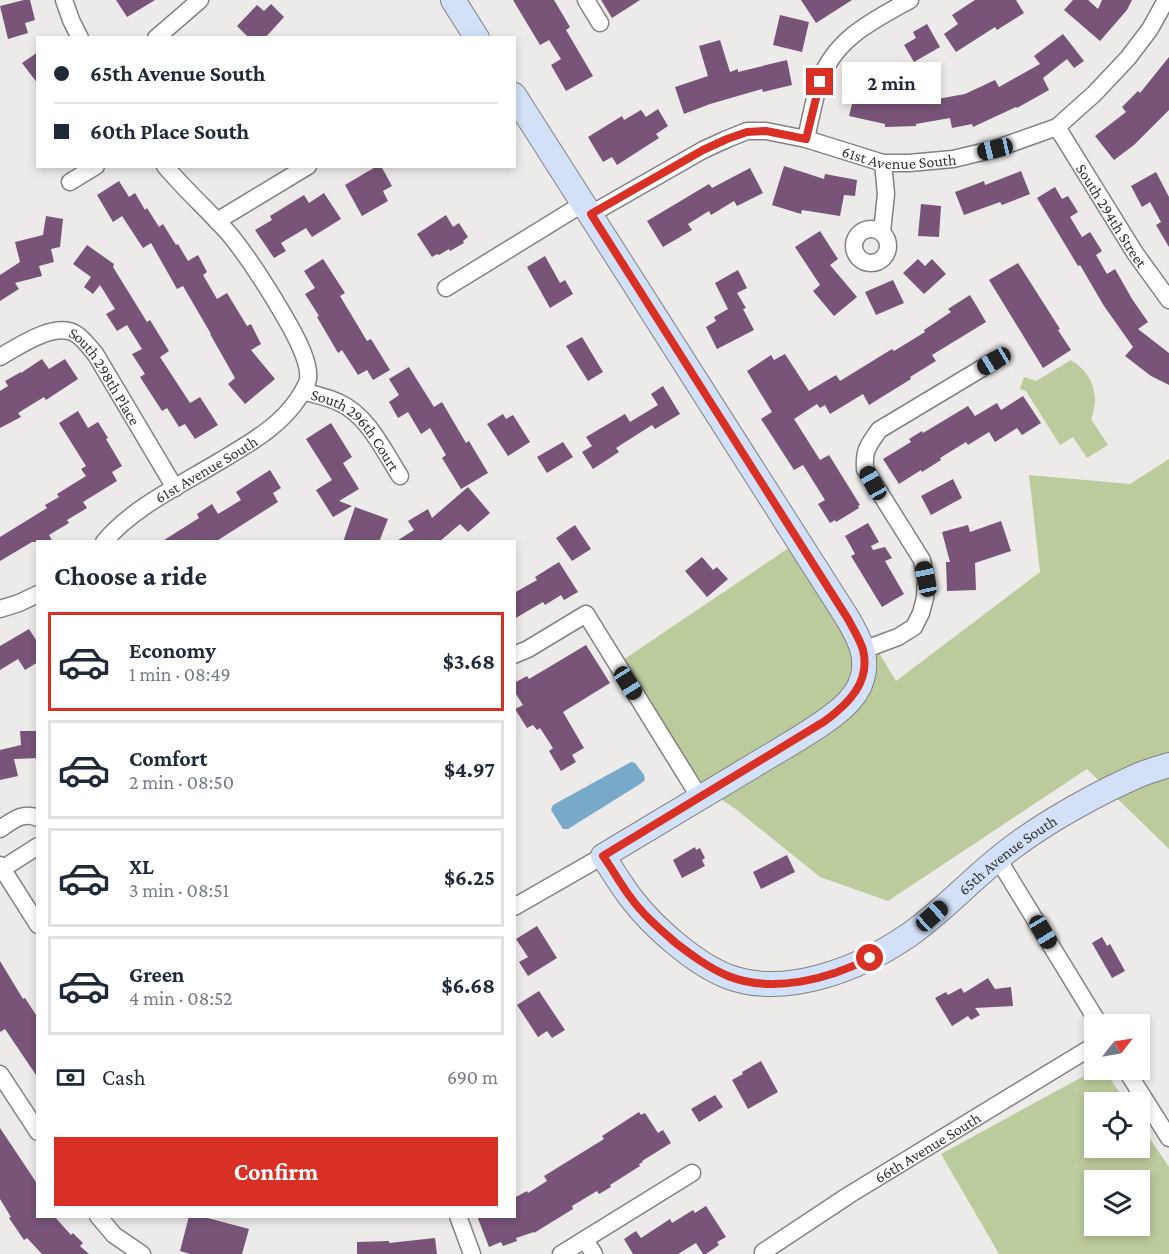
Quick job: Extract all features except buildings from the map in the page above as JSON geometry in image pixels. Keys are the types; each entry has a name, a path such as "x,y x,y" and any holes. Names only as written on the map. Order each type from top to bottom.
{"street":[{"path":"64,0 79,36"},
{"path":"158,36 200,0"},
{"path":"453,0 476,36"},
{"path":"586,0 600,23"},
{"path":"806,139 820,82 832,56 848,38 869,23 910,0"},
{"name":"61st Avenue South","path":"446,288 587,208 703,150 747,132 766,131 806,139 883,163 909,163 953,159 995,149 1058,127 1128,58 1150,29 1166,0"},
{"path":"516,98 848,619 863,650 865,663 863,679 856,692 847,703 825,721 700,798 516,906"},
{"name":"South 294th Street","path":"1058,127 1135,253 1168,301"},
{"path":"882,232 886,194 883,163"},
{"path":"70,182 93,168"},
{"path":"167,168 184,189 217,221 273,294 298,340 307,368 308,380 303,391"},
{"path":"217,221 305,168"},
{"name":"South 298th Place","path":"0,357 37,337 54,331 69,331 81,337 96,355 176,488"},
{"path":"863,650 898,638 914,627 925,598 926,579 922,560 865,469 864,454 879,430 994,361"},
{"name":"61st Avenue South","path":"106,540 137,512 274,426 294,405 303,391"},
{"name":"South 296th Court","path":"303,391 339,403 355,413 371,431 400,476"},
{"path":"0,609 36,595"},
{"path":"516,654 528,650 586,614 700,798"},
{"name":"65th Avenue South","path":"603,856 641,910 665,934 704,964 728,976 747,981 786,983 806,980 860,963 908,935 998,859 1028,837 1077,806 1140,774 1169,765"},
{"path":"0,829 25,815 36,817"},
{"path":"36,847 1,867 36,922"},
{"path":"998,859 1093,1014"},
{"name":"66th Avenue South","path":"763,1252 849,1195 1084,1051"},
{"path":"0,1074 36,1129"},
{"path":"1132,1080 1169,1138"},
{"path":"561,1254 589,1247 692,1173"},
{"path":"100,1218 114,1235 142,1254"},
{"path":"459,1218 472,1254"}],"green space":[{"path":"1071,360 1085,371 1093,386 1095,402 1091,419 1108,445 1087,458 1073,437 1060,445 1026,391 1020,389 1024,377 1036,381"},
{"path":"1169,459 1169,849 1087,769 888,901 820,877 733,807 709,792 700,798 617,664 808,535 896,681 1040,572 1029,475 1130,484"},
{"path":"1084,1076 1084,1080 1111,1080 1119,1092 1084,1092 1084,1158 1150,1158 1150,1139 1169,1167 1169,1254 999,1254 941,1154"}],"water":[{"path":"631,762 635,763 645,780 568,829 563,829 551,810 553,805"}],"route":[{"path":"820,82 806,139 766,131 747,132 703,150 591,214 848,619 863,650 865,663 863,679 847,703 825,721 603,856 631,898 653,923 688,953 728,976 756,983 796,981 831,974 870,958"}]}
